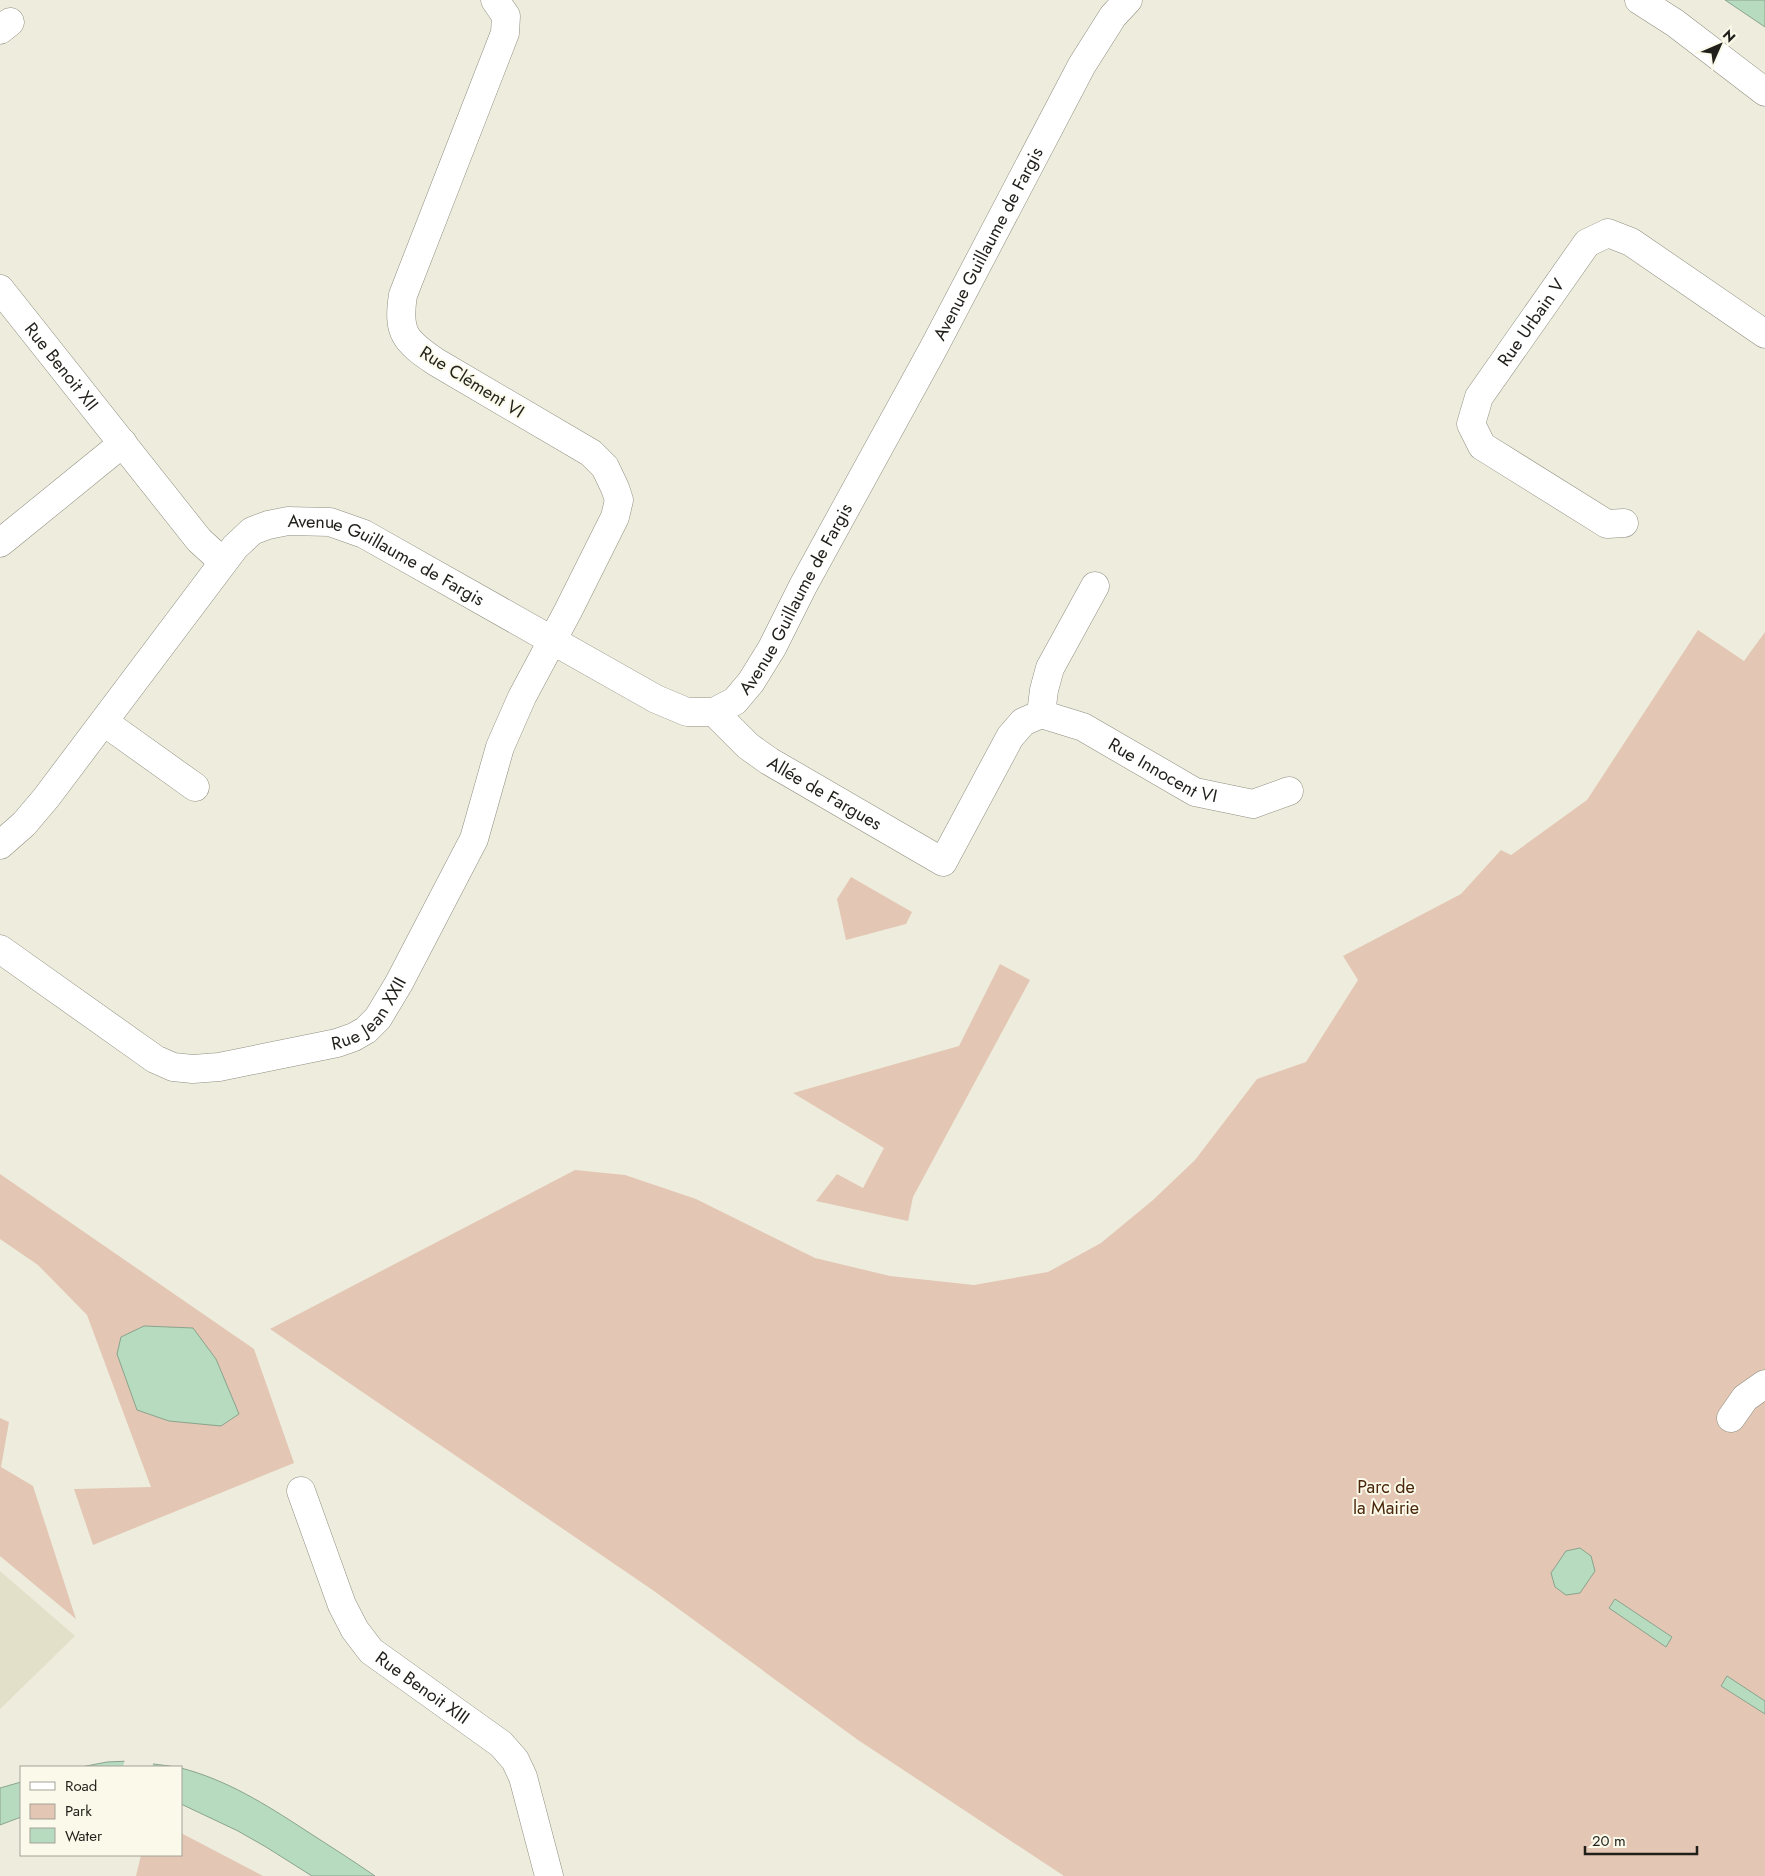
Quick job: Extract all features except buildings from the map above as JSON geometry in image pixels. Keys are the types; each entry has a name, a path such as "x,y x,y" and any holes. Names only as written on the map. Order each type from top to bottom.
{"street":[{"name":"Rue Clément VI","path":"495,0 506,16 505,33 403,295 400,311 401,324 406,338 411,344 436,362 591,453 605,467 619,500 615,517 552,641"},
{"name":"Avenue Guillaume de Fargis","path":"0,845 24,824 46,798 235,547 252,531 288,521 330,522 364,534 656,699 688,712 714,712 734,701 751,682 772,648 803,586 933,349 1082,65 1113,16 1128,0"},
{"path":"1639,0 1675,23 1765,92"},
{"name":"Rue Urbain V","path":"1624,523 1607,524 1482,446 1471,424 1479,397 1587,243 1608,233 1631,242 1765,334"},
{"name":"Rue Benoit XII","path":"0,290 124,443 199,540 222,562"},
{"path":"0,543 124,443"},
{"path":"1041,714 1044,690 1050,668 1095,586"},
{"name":"Rue Jean XXII","path":"0,949 155,1059 173,1067 193,1069 218,1067 337,1043 354,1037 366,1030 378,1018 399,983 474,838 500,747 522,697 552,641"},
{"name":"Allée de Fargues","path":"714,712 748,746 768,761 942,862 1010,737 1023,722 1041,714"},
{"name":"Rue Innocent VI","path":"1041,714 1083,727 1195,792 1253,804 1289,791"},
{"path":"104,722 195,788"},
{"path":"1731,1418 1746,1398 1765,1384"},
{"name":"Rue Benoit XIII","path":"301,1491 342,1605 355,1630 371,1651 501,1744 515,1760 523,1777 549,1876"}],"shaded area":[{"path":"0,1571 75,1636 0,1709"}],"green space":[{"name":"Parc de la Mairie","path":"1698,630 1744,661 1765,632 1765,1876 1064,1876 858,1740 654,1591 270,1329 575,1170 625,1175 696,1199 815,1258 890,1276 974,1285 1048,1272 1101,1243 1153,1200 1195,1160 1257,1079 1306,1062 1358,980 1343,956 1461,894 1501,850 1511,855 1587,800"},
{"path":"851,877 912,912 906,924 846,940 837,899"},
{"path":"1000,964 1030,980 913,1197 908,1221 816,1201 837,1174 863,1188 884,1148 793,1093 959,1046"},
{"path":"0,1174 254,1349 294,1463 93,1545 74,1489 151,1487 87,1315 38,1265 0,1239"},
{"path":"0,1418 9,1422 1,1467 33,1486 76,1619 0,1556"},
{"path":"182,1834 263,1876 136,1876 141,1856 182,1856"}],"water":[{"path":"1725,0 1765,0 1765,27"},
{"path":"144,1326 193,1328 216,1359 239,1414 221,1426 169,1421 137,1410 117,1354 121,1337"},
{"path":"1580,1548 1591,1556 1595,1571 1580,1593 1566,1595 1555,1587 1551,1573 1566,1551"},
{"path":"1615,1599 1672,1637 1666,1647 1609,1608"},
{"path":"1727,1676 1765,1701 1765,1714 1721,1686"},
{"path":"130,1761 169,1766 86,1766 107,1762"},
{"path":"182,1768 214,1779 260,1802 375,1876 312,1876 238,1831 182,1804"},
{"path":"20,1782 20,1817 0,1825 0,1788"}],"pier":[{"path":"125,1759 148,1759 154,1761 152,1766 123,1766"}]}
